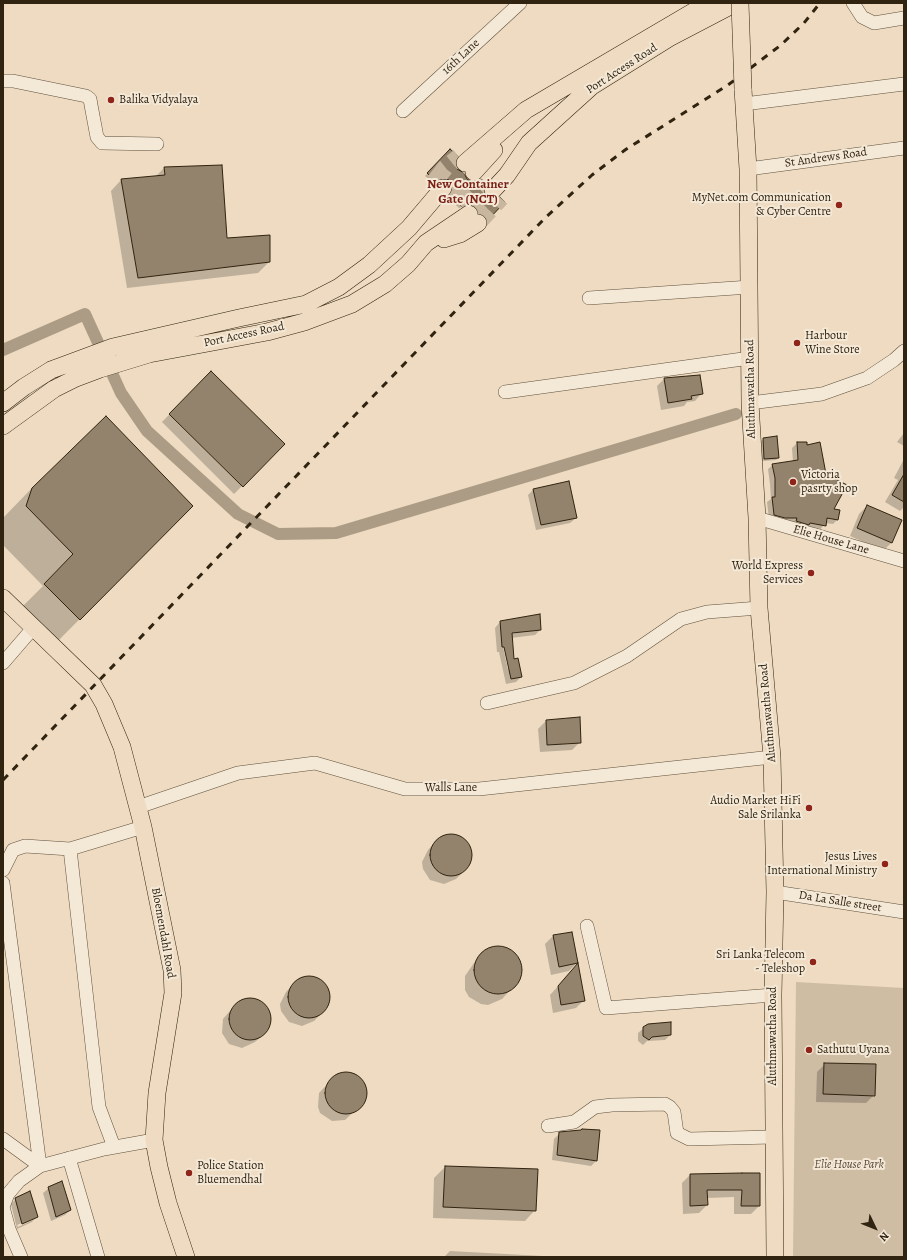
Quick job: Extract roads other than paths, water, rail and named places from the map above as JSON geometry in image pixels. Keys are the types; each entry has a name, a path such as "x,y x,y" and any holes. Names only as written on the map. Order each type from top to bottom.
{"main road":[{"name":"Port Access Road","path":"479,177 526,110 708,3"},
{"name":"Port Access Road","path":"479,177 529,143 592,86 669,38 736,3"},
{"name":"Aluthmawatha Road","path":"740,3 748,169 750,403 757,518 760,608 772,757 775,892 773,995 775,1257"},
{"path":"479,177 514,179 529,143"},
{"name":"Port Access Road","path":"3,426 54,389 146,347 306,304 339,287 370,266 409,228 456,201"},
{"name":"Port Access Road","path":"3,403 24,387 51,370 80,358 146,347 267,332 304,322 352,304 385,284 408,264 426,243 456,201"},
{"path":"426,243 460,234 456,201"},
{"name":"Bloemendahl Road","path":"3,598 93,685 104,704 122,747 143,827 172,970 173,994 157,1093 154,1140 168,1203 186,1257"}],"street":[{"name":"16th Lane","path":"403,111 520,3"},
{"path":"853,3 862,17 874,23 904,18"},
{"path":"3,81 20,82 86,96 90,99 97,137 102,143 156,144"},
{"path":"744,96 904,84"},
{"name":"St Andrews Road","path":"748,169 904,148"},
{"path":"589,298 750,287"},
{"path":"750,403 822,394 867,378 894,360 904,350"},
{"path":"504,392 750,358"},
{"name":"Elie House Lane","path":"757,518 904,562"},
{"path":"487,703 574,683 627,656 681,619 707,612 760,608"},
{"path":"3,663 34,627"},
{"name":"Walls Lane","path":"138,807 238,773 316,763 405,789 479,789 772,757"},
{"path":"3,870 13,850 25,846 70,849 143,827"},
{"path":"70,849 99,1107 114,1147"},
{"path":"3,883 40,1166"},
{"name":"Da La Salle street","path":"775,892 904,912"},
{"path":"587,926 606,1008 773,995"},
{"path":"548,1126 574,1122 595,1107 612,1105 665,1104 674,1112 677,1133 689,1140 773,1137"},
{"path":"3,1139 40,1166"},
{"path":"21,1257 9,1229 3,1207 8,1194 19,1181 40,1166 114,1147 154,1140"},
{"path":"69,1158 98,1257"}],"waterway":[{"path":"3,350 85,314 121,393 147,431 238,514 278,534 336,533 736,414"}],"tunnel":[{"path":"435,181 445,168 459,157"},
{"path":"451,196 474,172"},
{"path":"460,205 484,182"},
{"path":"469,214 493,190"},
{"path":"478,223 501,198"}],"railway":[{"path":"3,780 546,217 592,175 625,150 728,85 781,45 804,23 820,3"}],"place":[{"name":"Balika Vidyalaya","path":"111,100"},
{"name":"MyNet.com Communication & Cyber Centre","path":"839,205"},
{"name":"Harbour Wine Store","path":"797,343"},
{"name":"Victoria pasrty shop","path":"793,482"},
{"name":"World Express Services","path":"811,573"},
{"name":"Audio Market HiFi Sale Srilanka","path":"809,808"},
{"name":"Jesus Lives International Ministry","path":"885,864"},
{"name":"Sri Lanka Telecom - Teleshop","path":"813,962"},
{"name":"Sathutu Uyana","path":"809,1050"},
{"name":"Police Station Bluemendhal","path":"189,1173"}],"district":[{"name":"New Container Gate (NCT)","path":"468,192"}],"park label":[{"name":"Elie House Park","path":"849,1165"}]}
